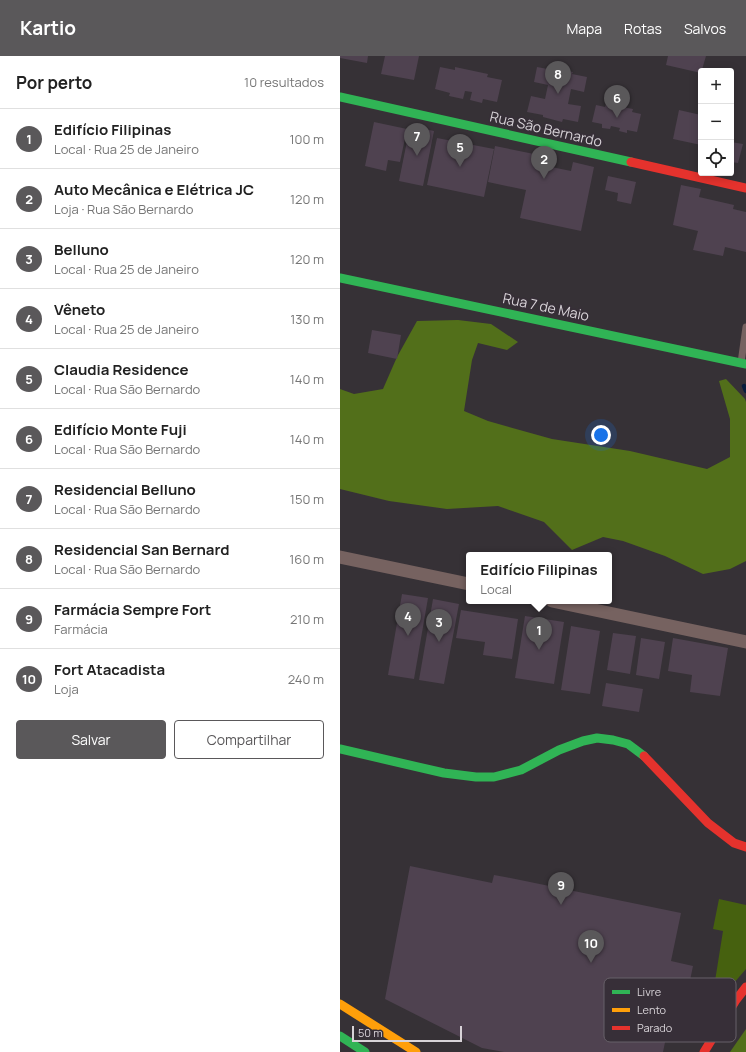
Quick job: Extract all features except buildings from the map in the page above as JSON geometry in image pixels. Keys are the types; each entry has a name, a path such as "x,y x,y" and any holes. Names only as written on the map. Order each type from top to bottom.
{"street":[{"name":"Rua São Bernardo","path":"340,96 746,188"},
{"name":"Rua 7 de Maio","path":"340,278 744,364"},
{"path":"340,557 466,583"},
{"path":"566,604 746,642"},
{"path":"340,749 444,773 476,778 494,777 521,770 560,750 584,741 597,738 613,740 628,744 642,754 708,822 734,843 746,847"},
{"path":"736,1000 746,987"},
{"path":"340,1004 416,1052"},
{"path":"340,1036 365,1052"},
{"path":"704,1052 710,1042"}],"lane":[{"path":"744,364 746,327"}],"green space":[{"path":"458,320 491,324 518,342 507,350 478,343 472,360 464,411 488,421 552,439 630,451 707,469 730,457 730,419 719,381 726,379 745,399 746,402 746,561 730,569 703,574 665,556 623,541 603,537 572,550 544,522 498,506 447,509 389,501 340,489 340,389 354,394 383,389 397,357 417,321"},
{"path":"719,899 746,905 746,969 736,981 736,978 715,978 723,931 713,929"},
{"path":"746,1029 746,1052 730,1052"}],"waterway":[{"path":"744,386 746,391"}],"traffic: fast":[{"path":"340,97 631,162"},
{"path":"340,278 746,364"},
{"path":"340,749 444,773 476,777 494,777 521,770 559,750 583,741 597,738 628,744 644,756"},
{"path":"340,1036 365,1052"}],"traffic: slow":[{"path":"340,1004 416,1052"}],"traffic: jam":[{"path":"631,162 746,188"},
{"path":"644,756 708,823 734,843 746,847"},
{"path":"736,1000 746,987"},
{"path":"704,1052 710,1042"}],"place":[{"name":"Residencial San Bernard","path":"558,94"},
{"name":"Edifício Monte Fuji","path":"617,118"},
{"name":"Residencial Belluno","path":"417,156"},
{"name":"Claudia Residence","path":"460,167"},
{"name":"Auto Mecânica e Elétrica JC","path":"544,179"},
{"name":"Vêneto","path":"408,636"},
{"name":"Belluno","path":"439,642"},
{"name":"Edifício Filipinas","path":"539,650"},
{"name":"Farmácia Sempre Fort","path":"561,905"},
{"name":"Fort Atacadista","path":"591,963"}]}
